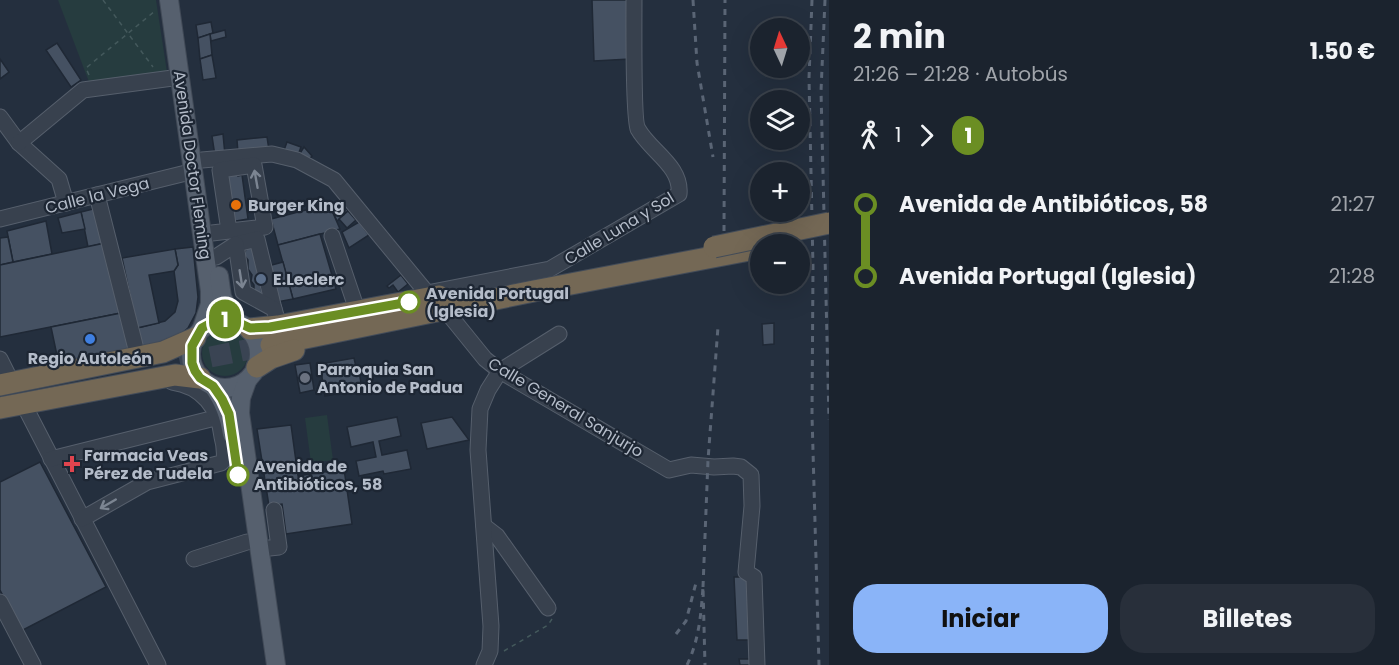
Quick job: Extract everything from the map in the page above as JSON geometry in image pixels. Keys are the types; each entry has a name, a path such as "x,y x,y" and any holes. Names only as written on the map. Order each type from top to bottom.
{"highway":[{"path":"270,342 438,306 714,252 829,224"},
{"path":"810,238 829,234"},
{"path":"714,252 750,249"},
{"path":"242,324 278,326 382,303 498,285 578,279"},
{"path":"252,374 271,358 290,351 438,306"},
{"path":"3,390 162,352 199,333"},
{"path":"3,390 180,360"},
{"path":"0,408 175,375 206,382"}],"main road":[{"name":"Avenida Doctor Fleming","path":"179,0 210,291 210,304 199,333"},
{"name":"Avenida Doctor Fleming","path":"165,5 171,78 198,166 226,236 216,257 222,297 242,324"},
{"path":"266,665 253,546 240,413 241,398 252,374 258,344 242,324 215,321 199,333 191,354 192,363 222,399 229,414 253,546 276,665"},
{"path":"206,382 231,388 252,374"}],"street":[{"name":"Calle Luna y Sol","path":"438,306 550,269 679,194 680,183 671,168 636,128 633,0"},
{"path":"19,143 83,90 171,78"},
{"path":"0,117 19,143 60,179 66,203"},
{"name":"Calle General Sanjurjo","path":"198,166 272,154 297,160 334,180 438,306 485,359 500,371 669,470 691,465 741,467 751,475 752,506 746,572 754,577 757,665"},
{"path":"226,236 256,233 265,227 254,165 220,170 226,236 243,292 276,314"},
{"name":"Calle la Vega","path":"0,219 97,195 198,166"},
{"path":"97,195 135,345"},
{"path":"256,233 276,314"},
{"path":"332,236 355,304"},
{"path":"242,324 276,314 355,304 438,306"},
{"path":"486,663 491,626 478,450 480,409 500,371 559,334"},
{"path":"0,358 3,390"},
{"path":"82,519 147,482 221,463 225,456 219,417 209,402 194,389 175,383 154,383 49,404 30,402 51,459 82,519 158,665"},
{"path":"51,459 219,417"},
{"path":"194,559 253,546 279,547 274,510"},
{"path":"484,526 498,536 548,608"},
{"path":"0,602 33,665"}],"path":[{"path":"103,0 127,33 171,78"},
{"path":"89,76 86,68 127,33 165,5"},
{"path":"486,663 548,625 552,616 548,608"}],"green space":[{"path":"58,0 156,0 167,72 89,82"},
{"path":"225,330 241,337 248,353 241,369 225,376 209,369 202,353 209,337"},
{"path":"327,415 333,460 311,463 305,418"}],"building":[{"path":"592,0 628,0 630,59 594,61"},
{"path":"211,22 213,33 198,38 196,25"},
{"path":"225,30 226,37 211,41 210,34"},
{"path":"210,34 212,55 200,59 198,38"},
{"path":"57,43 81,80 71,87 46,50"},
{"path":"212,55 216,78 203,80 200,59"},
{"path":"0,59 9,72 0,79"},
{"path":"223,134 225,155 215,156 212,136"},
{"path":"267,137 269,150 238,153 237,140"},
{"path":"287,142 301,147 297,158 283,153"},
{"path":"304,147 312,156 306,163 297,158"},
{"name":"Burger King","path":"238,171 238,176 242,175 248,219 230,222 226,173"},
{"path":"342,203 348,211 337,221 332,210"},
{"path":"329,204 340,229 278,245 271,219"},
{"path":"97,208 105,243 88,247 81,212"},
{"path":"348,211 356,220 347,228 339,219"},
{"path":"81,212 85,229 62,233 58,218"},
{"path":"46,221 52,254 13,262 7,231"},
{"path":"359,222 369,235 349,248 342,232"},
{"path":"320,234 336,289 293,299 278,245"},
{"path":"8,237 13,262 0,265 0,238"},
{"path":"105,243 121,313 0,337 0,265"},
{"path":"193,247 198,297 196,313 188,328 181,334 143,349 137,328 165,321 175,312 178,301 174,271 178,265 175,249"},
{"path":"252,247 263,297 254,291 248,260 244,255 246,249"},
{"path":"175,249 178,265 174,271 149,275 159,323 137,328 122,258"},
{"path":"283,262 293,299 277,302 268,266"},
{"path":"401,275 408,284 398,292 393,285 389,288 387,286"},
{"name":"Regio Autoleón","path":"121,313 129,350 59,365 51,327"},
{"path":"774,323 774,344 763,345 762,324"},
{"path":"354,358 356,367 352,368 353,372 359,371 362,389 325,396 320,364"},
{"name":"Parroquia San Antonio de Padua","path":"310,363 314,390 300,393 295,365"},
{"path":"397,417 401,436 379,441 382,455 407,450 411,469 359,476 356,461 376,457 373,442 351,447 347,427"},
{"path":"452,417 469,440 427,449 421,423"},
{"path":"291,425 298,476 344,469 352,524 286,534 282,504 269,506 257,429"},
{"path":"40,462 106,587 21,631 0,590 0,482"},
{"path":"734,577 750,577 752,640 737,640"},
{"path":"739,659 754,659 754,665 740,665"}],"tunnel":[{"path":"180,363 271,345"}],"railway":[{"path":"693,0 697,63 713,157"},
{"path":"724,231 725,0"},
{"path":"812,0 809,78 813,267 812,415 819,665"},
{"path":"825,0 821,91 829,420"},
{"path":"703,587 708,460 718,327"},
{"path":"676,634 686,621 697,579"},
{"path":"687,665 697,637 703,587 705,665"}],"bus line":[{"name":"1","path":"238,475 229,414 213,386 200,378 192,363 192,346 202,328 224,319 243,323 250,328 270,327 409,302"}],"place":[{"name":"Burger King","path":"236,205"},
{"name":"E.Leclerc","path":"261,279"},
{"name":"Avenida Portugal (Iglesia)","path":"409,302"},
{"name":"Regio Autoleón","path":"90,339"},
{"name":"Parroquia San Antonio de Padua","path":"305,378"},
{"name":"Farmacia Veas Pérez de Tudela","path":"72,464"},
{"name":"Avenida de Antibióticos, 58","path":"238,475"}]}
